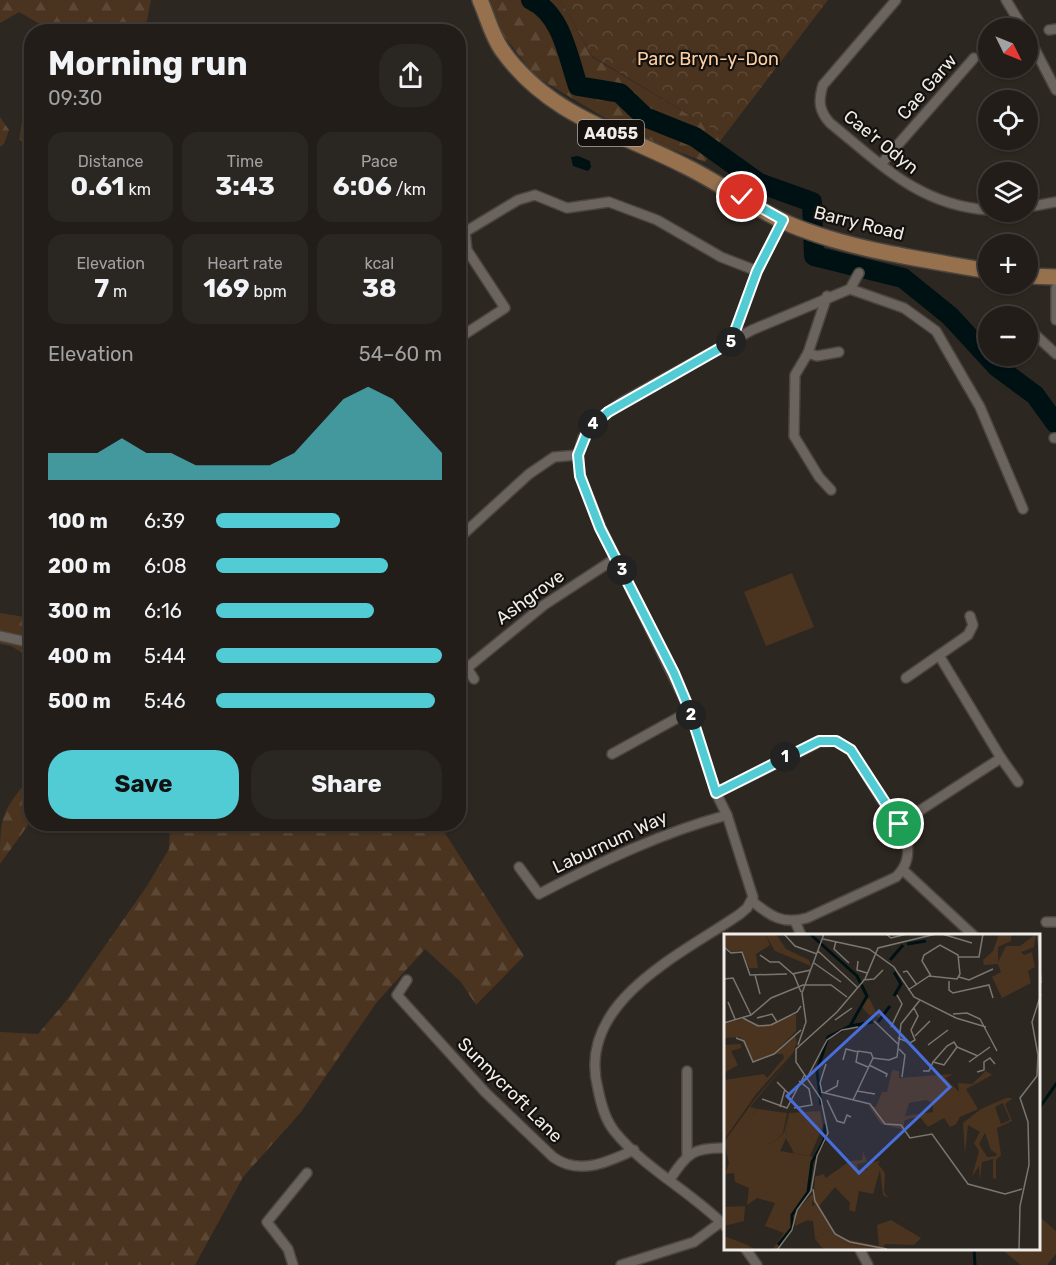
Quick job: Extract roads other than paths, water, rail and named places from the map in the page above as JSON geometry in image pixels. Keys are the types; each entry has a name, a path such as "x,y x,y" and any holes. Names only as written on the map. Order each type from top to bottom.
{"main road":[{"name":"Barry Road","path":"480,0 502,49 547,98 598,128 683,164 805,231 978,269"},
{"path":"1038,276 1056,277"}],"street":[{"name":"Cae'r Odyn","path":"896,0 829,76 820,96 825,117 915,190 963,207 978,209"},
{"path":"1006,0 1017,18"},
{"path":"1038,55 1056,90"},
{"name":"Cae Garw","path":"881,164 974,58"},
{"path":"466,231 518,200 535,195 567,208 609,202 657,220 721,257 757,271"},
{"path":"1038,205 1056,202"},
{"path":"731,342 757,271 783,220"},
{"path":"466,241 467,250 505,308 466,333"},
{"path":"850,288 859,273"},
{"path":"716,793 819,741 836,741 851,750 899,824 907,840 908,852 903,870 888,881 795,921 772,916 752,901 727,815 716,793 690,711 600,528 580,476 578,455 588,430 608,412 731,342 827,296 850,288 904,308 936,331 980,407 1023,509"},
{"path":"1056,288 1056,320"},
{"path":"827,296 808,353 795,375 794,436 819,477 831,490"},
{"path":"1038,337 1056,354"},
{"path":"808,353 817,356 839,352"},
{"path":"466,532 529,474 554,457 578,455"},
{"name":"Ashgrove","path":"467,668 535,611 616,558"},
{"path":"906,678 940,657 970,633 973,625 970,616"},
{"path":"0,636 24,641"},
{"path":"940,657 1018,782"},
{"path":"467,668 474,680"},
{"path":"612,754 690,711"},
{"path":"899,824 1001,758"},
{"name":"Laburnum Way","path":"519,867 539,894 631,849 685,826 727,815"},
{"path":"903,870 972,934"},
{"path":"621,1265 694,1242 724,1224 634,1150 614,1130 605,1117 596,1085 596,1057 604,1027 618,1002 633,988 740,914 752,901"},
{"path":"795,921 801,934"},
{"name":"Sunnycroft Lane","path":"407,980 397,995 485,1092 554,1157 565,1165 584,1167 634,1150"},
{"path":"670,1179 687,1155 687,1071"},
{"path":"687,1155 713,1148 724,1148"},
{"path":"293,1265 288,1249 267,1222 307,1173"},
{"path":"746,1250 757,1265"},
{"path":"860,1250 868,1265"}],"waterway":[{"path":"531,0 542,7 557,26 578,86 620,93 645,117 695,137 759,183 812,202 814,256 903,278 950,316 997,367 1035,395 1056,424"},
{"path":"1041,1106 1056,1084"},
{"path":"974,1250 975,1265"}],"park label":[{"name":"Parc Bryn-y-Don","path":"708,59"}]}
